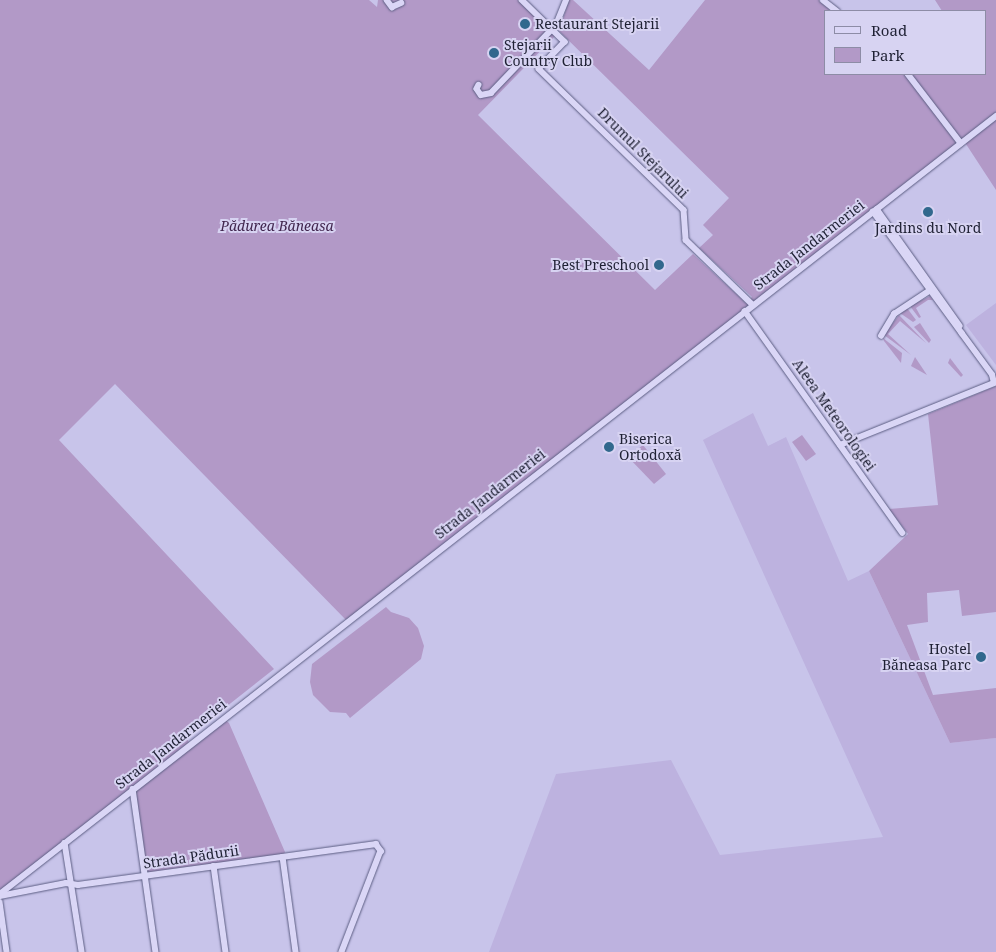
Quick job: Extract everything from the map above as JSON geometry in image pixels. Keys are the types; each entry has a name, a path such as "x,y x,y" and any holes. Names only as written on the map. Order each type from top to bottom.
{"street":[{"path":"387,0 392,7 401,3"},
{"path":"522,0 552,30"},
{"path":"479,85 479,94 489,94 552,30 566,0"},
{"path":"823,0 836,10"},
{"name":"Drumul Stejarului","path":"552,30 565,42 539,69 684,210 686,240 753,305"},
{"path":"909,75 961,143"},
{"name":"Strada Jandarmeriei","path":"0,895 996,116"},
{"path":"840,445 994,383 992,376 929,291 875,210"},
{"path":"875,210 960,326"},
{"path":"881,336 894,314 929,291"},
{"name":"Aleea Meteorologiei","path":"745,311 903,533"},
{"path":"134,790 156,952"},
{"path":"65,843 82,952"},
{"name":"Strada Pădurii","path":"0,895 66,883 72,885 376,844 381,851 342,952"},
{"path":"283,857 296,952"},
{"path":"214,866 226,952"},
{"path":"0,902 7,952"}],"shaded area":[{"path":"996,303 996,365 966,325"},
{"path":"753,413 768,446 786,437 848,581 869,571 950,743 996,738 996,952 489,952 556,774 671,760 720,855 883,837 703,440"}],"green space":[{"name":"Pădurea Băneasa","path":"0,0 369,0 377,7 378,0 520,0 556,35 478,115 655,290 693,254 746,303 752,297 699,248 713,235 703,225 729,198 559,31 569,0 573,0 649,70 705,0 823,0 836,10 824,10 824,75 986,75 986,10 941,10 935,0 996,0 996,190 964,141 347,621 115,384 59,440 274,669 217,714 209,713 183,732 190,744 223,718 229,723 285,852 283,857 145,875 134,790 0,894"},
{"path":"930,296 933,300 928,300 916,308 921,317 919,318 910,306"},
{"path":"907,308 916,320 913,322 900,313"},
{"path":"899,315 926,343 900,321 888,334 911,355 884,335"},
{"path":"920,323 931,340 929,343 914,327"},
{"path":"883,338 902,353 901,363 884,341"},
{"path":"915,357 927,375 911,366"},
{"path":"950,358 963,375 961,377 948,363"},
{"path":"996,386 996,612 962,616 959,590 927,593 928,622 907,625 933,695 996,688 996,738 950,743 869,571 908,534 889,509 938,505 928,414"},
{"path":"802,435 816,454 806,461 792,442"},
{"path":"643,445 666,474 654,484 628,457"},
{"path":"386,607 391,612 409,618 418,628 424,646 421,659 350,718 346,713 330,712 313,695 310,682 312,664"}],"place":[{"name":"Restaurant Stejarii","path":"525,24"},
{"name":"Stejarii Country Club","path":"494,53"},
{"name":"Jardins du Nord","path":"928,212"},
{"name":"Best Preschool","path":"659,265"},
{"name":"Biserica Ortodoxă","path":"609,447"},
{"name":"Hostel Băneasa Parc","path":"981,657"}]}
